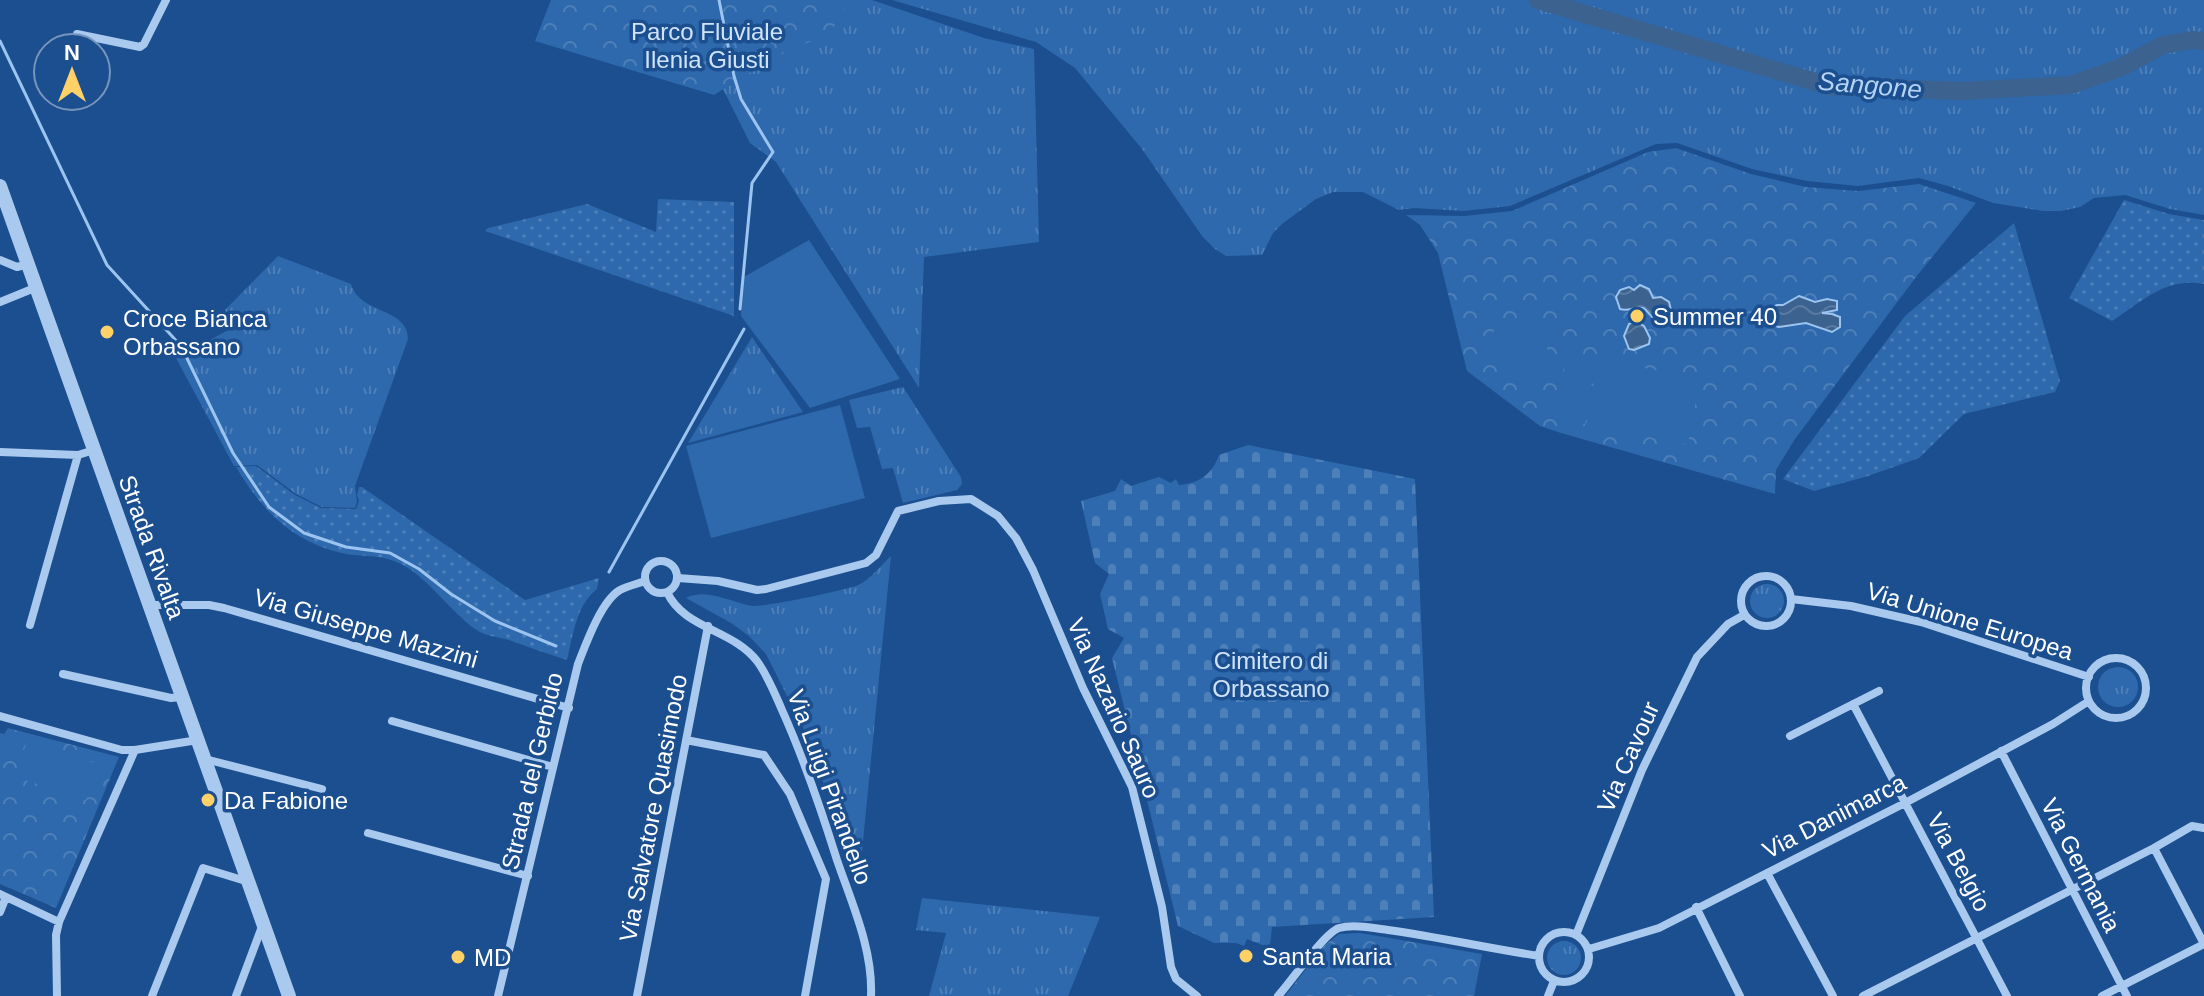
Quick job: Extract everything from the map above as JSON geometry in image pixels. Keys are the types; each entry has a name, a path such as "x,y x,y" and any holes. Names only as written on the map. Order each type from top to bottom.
{"street":[{"path":"112,41 140,47 144,44 166,0"},
{"name":"Strada Rivalta","path":"0,186 289,996"},
{"path":"0,260 17,267 30,263"},
{"path":"0,302 37,287"},
{"path":"0,452 78,455 94,450"},
{"path":"30,625 78,455"},
{"name":"Via Nazario Sauro","path":"678,578 735,583 757,590 866,563 876,555 898,511 939,501 971,499 998,516 1016,538 1033,570 1083,688 1132,787 1162,907 1171,967 1176,979 1197,996"},
{"path":"660,560 673,565 678,578 674,587 667,592 653,591 645,581 648,567 660,560"},
{"path":"1762,576 1778,579 1785,584 1791,599 1787,615 1774,625 1758,625 1744,615 1740,599 1747,583 1762,576"},
{"name":"Strada del Gerbido","path":"498,996 578,664 605,606 620,590 645,581"},
{"name":"Via Luigi Pirandello","path":"667,592 684,616 733,640 758,663 797,744 866,948 872,977 871,996"},
{"name":"Via Unione Europea","path":"1791,599 1851,606 1921,622 2089,677"},
{"name":"Via Giuseppe Mazzini","path":"149,605 224,608 569,708"},
{"name":"Via Cavour","path":"1576,935 1642,770 1697,657 1728,624 1744,615"},
{"name":"Via Salvatore Quasimodo","path":"637,996 708,626"},
{"name":"Via Unione Europea","path":"2118,659 2135,665 2144,679 2146,694 2138,709 2124,717 2107,717 2093,708 2089,701 2089,677 2101,663 2118,659"},
{"path":"63,674 171,698 182,697"},
{"path":"1790,736 1879,691"},
{"name":"Via Danimarca","path":"1589,949 1659,928 1905,803 2053,724 2089,701"},
{"name":"Via Belgio","path":"1853,704 2007,996"},
{"path":"0,716 122,750 198,740"},
{"path":"392,721 553,767"},
{"path":"686,740 764,755 790,794 826,884 805,996"},
{"path":"57,996 56,935 59,922 135,750"},
{"name":"Via Germania","path":"2001,751 2127,996"},
{"path":"205,759 322,789"},
{"path":"1863,996 2192,826 2204,828"},
{"path":"368,833 528,876"},
{"path":"2102,996 2204,944 2154,848"},
{"path":"152,996 203,868 249,882"},
{"path":"1767,873 1833,996"},
{"path":"0,912 3,896 59,922"},
{"path":"1696,907 1740,996"},
{"path":"236,996 263,923"},
{"path":"1278,996 1319,944 1338,928 1363,927 1430,936 1539,956"},
{"path":"1568,932 1576,935 1589,949 1589,966 1585,973 1571,982 1554,981 1543,971 1539,956 1545,941 1552,935 1568,932"},
{"path":"1548,996 1554,981"}],"green space":[{"name":"Parco Fluviale Ilenia Giusti","path":"551,0 849,0 830,34 781,53 714,95 535,41"},
{"path":"738,0 872,0 984,38 1034,49 1039,242 924,257 919,388 776,162 750,143 723,89"},
{"path":"892,0 2204,0 2204,215 2170,209 2125,195 2094,198 2080,207 2061,211 2043,211 1993,203 1919,178 1858,186 1807,181 1752,169 1677,143 1656,144 1510,206 1464,211 1399,210 1363,192 1333,192 1316,199 1282,224 1273,233 1262,255 1226,256 1202,236 1142,149 1075,68 1036,42"},
{"path":"1676,148 1751,174 1806,187 1858,191 1919,184 1976,203 1916,277 1795,439 1776,470 1775,494 1540,426 1467,371 1438,253 1420,225 1406,215 1464,216 1512,211 1648,152"},
{"path":"658,199 734,202 734,316 485,231 587,204 656,232"},
{"path":"2124,200 2169,214 2204,220 2204,284 2166,287 2112,321 2069,298"},
{"path":"2014,223 2060,381 2055,392 1964,414 1919,458 1868,476 1814,491 1783,479 1905,316"},
{"path":"809,240 900,379 810,408 741,316 742,278"},
{"path":"278,256 351,284 364,301 400,321 406,329 408,339 355,486 355,508 322,507 296,494 257,465 234,466 176,358 234,327 225,310"},
{"path":"1544,318 1550,379 1498,383 1493,323"},
{"path":"752,337 803,412 688,443"},
{"path":"1566,359 1595,363 1585,424 1556,420"},
{"path":"1598,360 1700,378 1688,444 1586,426"},
{"path":"903,387 961,477 962,484 957,490 903,503 893,468 882,469 870,427 857,428 849,400"},
{"path":"840,405 865,498 711,538 686,446"},
{"name":"Cimitero di Orbassano","path":"1248,445 1415,479 1434,917 1272,927 1270,945 1247,939 1244,946 1214,943 1178,926 1112,658 1124,638 1108,629 1100,594 1109,574 1095,563 1081,501 1115,491 1121,479 1131,486 1159,477 1171,483 1176,479 1179,485 1193,482 1209,472 1219,455"},
{"path":"256,466 295,495 321,508 356,509 359,487 362,487 525,600 599,578 597,589 580,612 567,660 479,631 420,577 401,564 385,558 324,548 293,532 267,510 236,467"},
{"path":"891,556 859,882 805,732 766,654 731,623 686,598 702,594 753,606 806,598 858,585"},
{"path":"1767,584 1779,589 1784,601 1779,613 1767,618 1755,613 1750,601 1755,589"},
{"path":"2118,667 2132,673 2138,687 2132,701 2118,707 2104,701 2098,687 2104,673"},
{"path":"8,728 119,757 56,908 0,884 0,733 4,734"},
{"path":"27,741 98,764 86,800 15,777"},
{"path":"922,898 1100,917 1068,996 929,996 946,933 916,930"},
{"path":"1360,933 1482,954 1474,996 1285,996 1324,946 1339,934"},
{"path":"1564,941 1576,946 1581,958 1576,970 1564,975 1552,970 1547,958 1552,946"}],"water":[{"path":"1640,285 1649,289 1653,298 1661,297 1669,302 1671,310 1663,320 1656,320 1643,308 1620,309 1616,297 1620,290 1629,287 1634,290"},
{"path":"1799,296 1815,302 1827,299 1837,301 1837,310 1822,313 1840,317 1840,327 1832,332 1806,323 1779,327 1771,325 1767,317 1769,309"},
{"path":"1635,321 1644,326 1650,338 1649,344 1634,350 1629,349 1624,336 1629,324"}],"waterway":[{"path":"719,0 741,99 773,152 752,183 740,309"},
{"name":"Sangone","path":"1538,0 1829,86 1962,91 2071,85 2122,67 2163,45 2204,41"},
{"path":"0,41 107,265 181,346 233,453 269,507 304,533 346,547 390,553 495,621 556,646"},
{"path":"609,572 744,329"}],"place":[{"name":"Summer 40","path":"1637,316"},
{"name":"Croce Bianca Orbassano","path":"107,332"},
{"name":"Da Fabione","path":"208,800"},
{"name":"Santa Maria","path":"1246,956"},
{"name":"MD","path":"458,957"}]}
